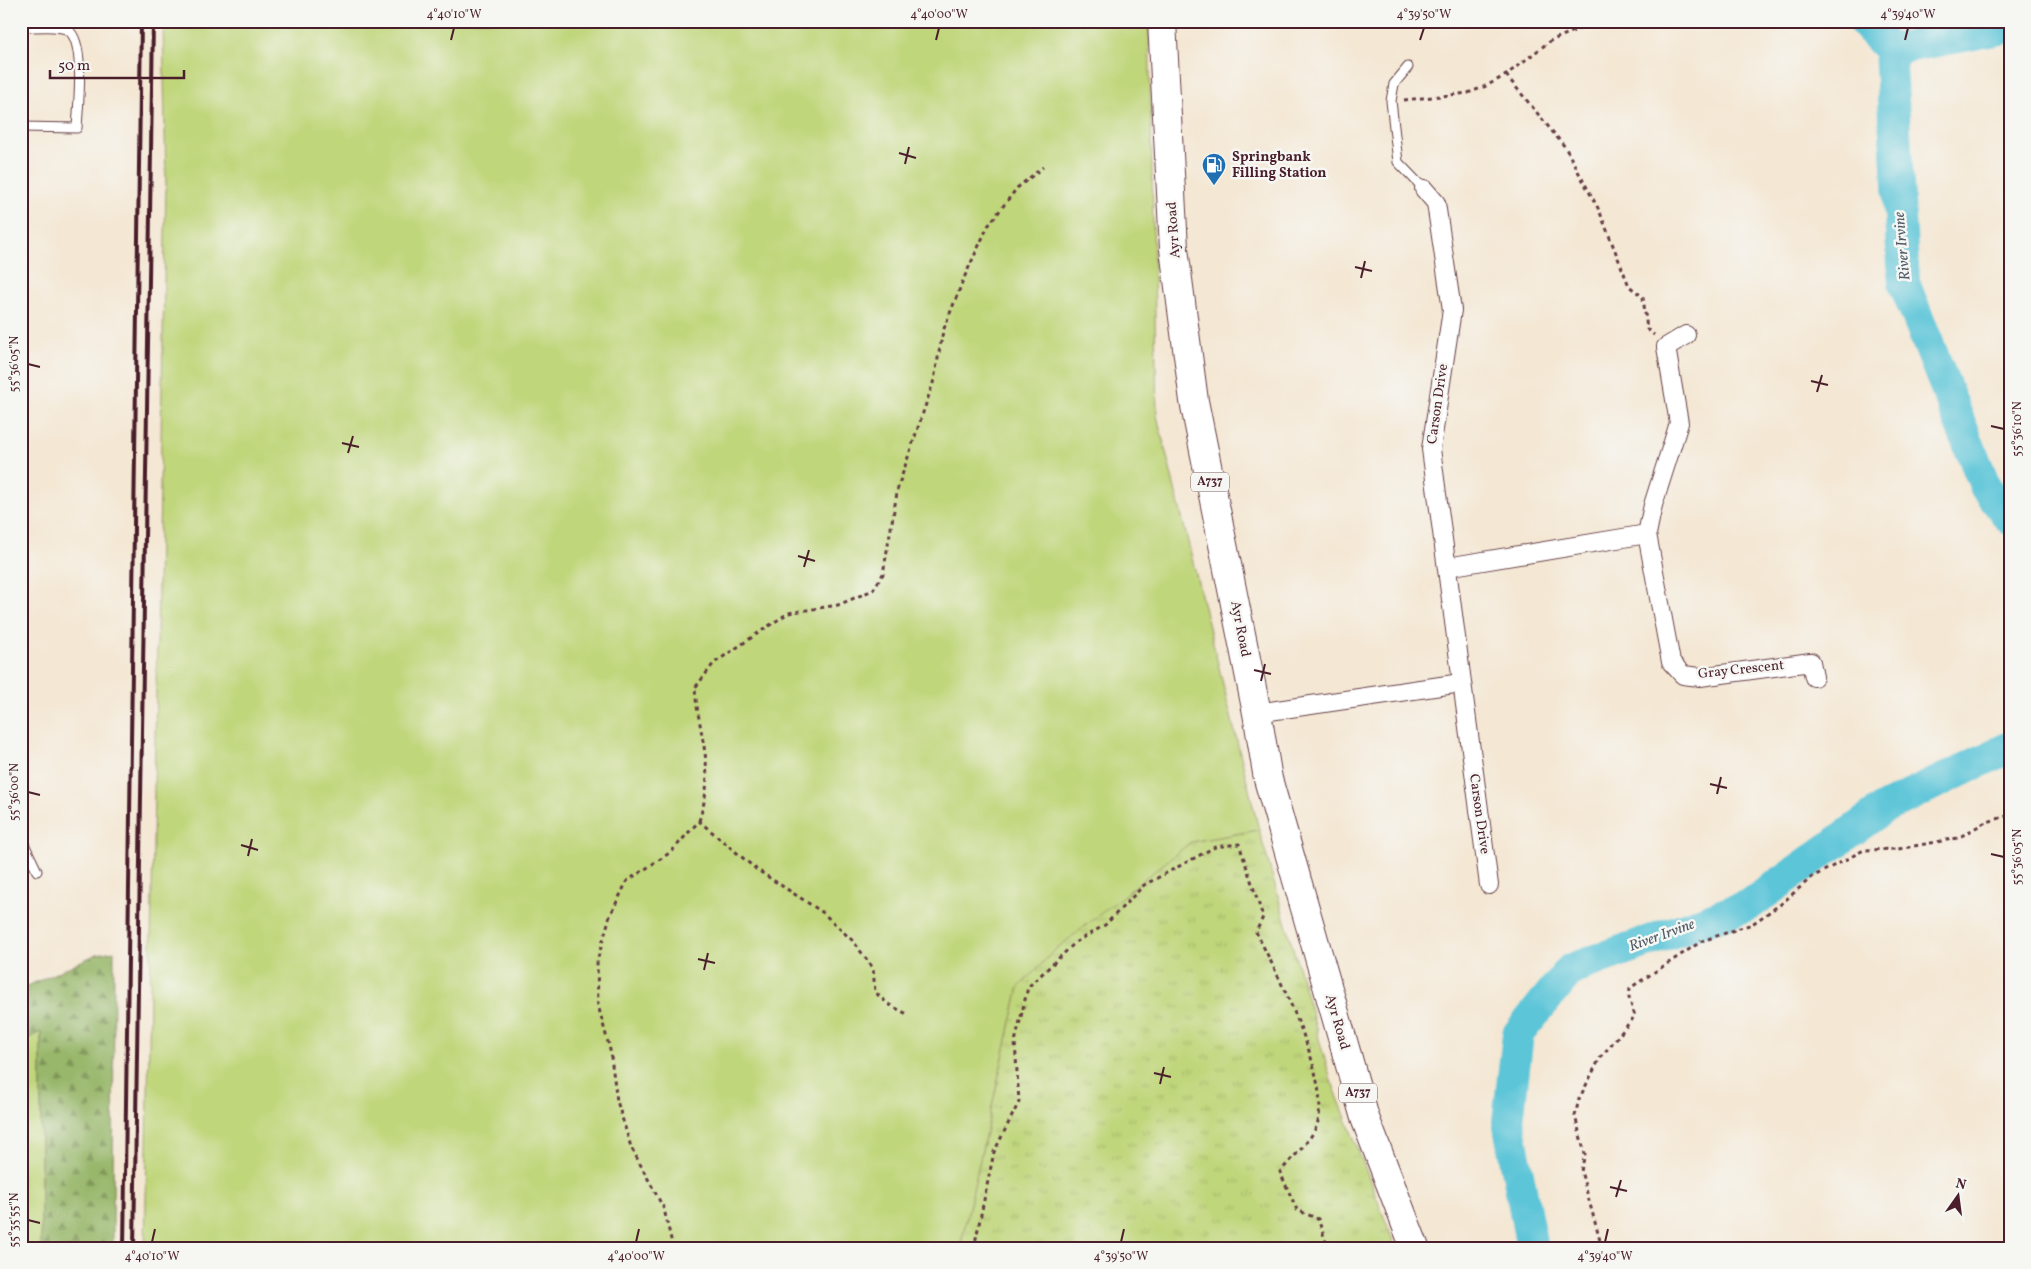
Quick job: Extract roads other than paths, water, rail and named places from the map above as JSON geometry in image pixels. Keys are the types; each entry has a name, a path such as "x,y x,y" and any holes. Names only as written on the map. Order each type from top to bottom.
{"main road":[{"name":"Ayr Road","path":"1162,23 1174,249 1194,401 1257,713 1268,779 1365,1118 1415,1248"}],"street":[{"name":"Carson Drive","path":"1424,189 1436,203 1452,310 1431,449 1460,683 1489,885"},
{"name":"Gray Crescent","path":"1686,335 1666,346 1679,423 1653,505 1647,534 1671,662 1683,675 1700,677 1811,662 1814,677"},
{"path":"1446,567 1647,534"},
{"path":"1257,713 1460,683"}],"lane":[{"path":"1162,23 1212,21"},
{"path":"21,28 66,29 73,34 79,49 77,128 21,127"},
{"path":"1408,67 1394,84 1391,102 1398,162 1424,189"},
{"path":"21,838 37,871"}],"waterway":[{"name":"River Irvine","path":"1863,21 1890,50 1904,283 1986,488 2010,519"},
{"path":"1890,50 2010,27"},
{"name":"River Irvine","path":"1532,1248 1508,1121 1518,1034 1571,969 1749,905 1884,808 2010,747"}],"railway":[{"path":"124,1248 141,21"},
{"path":"134,1248 153,21"}],"place":[{"name":"Springbank Filling Station","path":"1214,186"}]}
